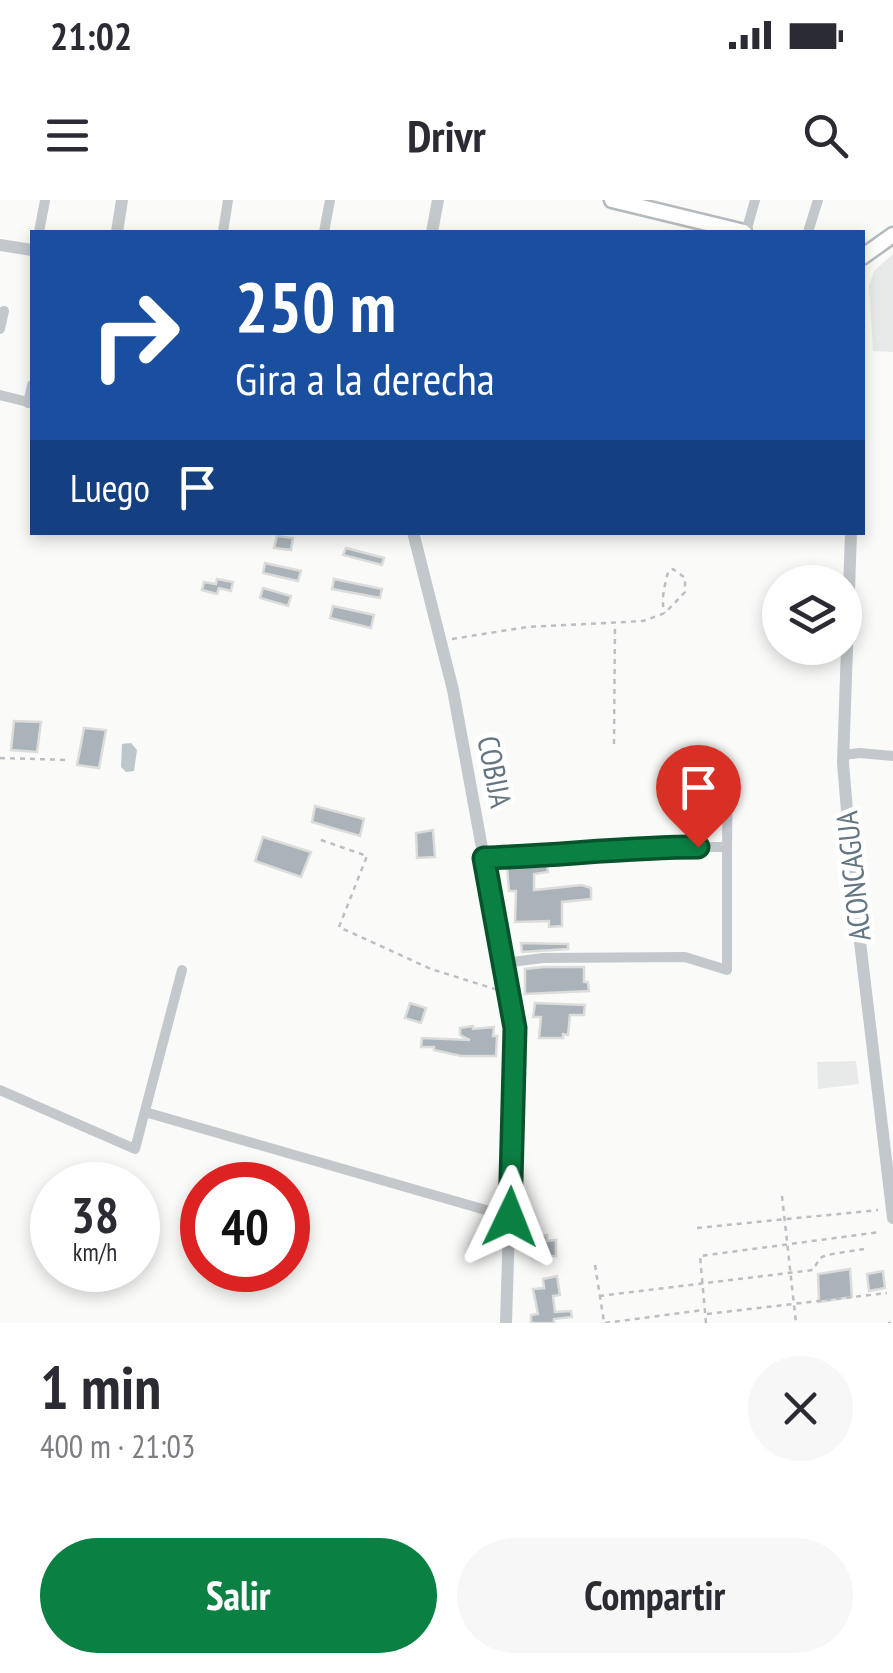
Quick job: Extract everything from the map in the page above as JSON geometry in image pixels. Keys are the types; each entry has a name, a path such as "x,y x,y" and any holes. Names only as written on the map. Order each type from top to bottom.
{"main road":[{"path":"612,200 674,207 739,230"},
{"path":"865,254 893,236"}],"street":[{"path":"39,230 44,200"},
{"path":"117,230 122,200"},
{"path":"223,230 228,200"},
{"path":"324,230 330,200"},
{"path":"432,230 438,200"},
{"path":"746,230 755,200"},
{"path":"809,230 818,200"},
{"path":"0,245 30,250"},
{"path":"0,328 4,311"},
{"path":"0,396 30,403"},
{"name":"COBIJA","path":"414,535 441,641 515,1028 506,1323"},
{"name":"ACONCAGUA","path":"851,535 843,755 853,884 893,1218"},
{"path":"843,755 860,752 893,756"},
{"path":"504,964 543,958 685,957 727,970 728,769"},
{"path":"484,858 641,847 726,847"},
{"path":"0,1090 135,1149 182,970"},
{"path":"144,1112 510,1217"}],"path":[{"path":"441,641 527,627 643,621 665,614 685,592 684,578 673,569 666,580 662,607 665,614"},
{"path":"614,744 615,622"},
{"path":"0,758 69,760"},
{"path":"321,840 367,856 339,927 431,969 510,994"},
{"path":"782,1196 796,1323"},
{"path":"697,1228 878,1210"},
{"path":"706,1323 700,1256 880,1232"},
{"path":"599,1296 790,1274 813,1270 820,1258 826,1256 864,1250"},
{"path":"594,1266 605,1323 888,1293"}],"shaded area":[{"path":"893,254 893,352 873,351 869,286 874,271"},
{"path":"131,743 137,750 134,771 126,772 121,767 122,744"},
{"path":"856,1061 859,1084 818,1089 817,1062"}],"building":[{"path":"277,536 293,538 291,550 274,548"},
{"path":"346,548 384,558 382,565 343,555"},
{"path":"265,563 301,571 298,581 263,573"},
{"path":"217,579 233,582 231,591 219,588 217,594 202,590 204,582 216,584"},
{"path":"334,579 382,589 380,598 332,589"},
{"path":"263,588 291,596 288,606 260,598"},
{"path":"333,606 374,615 371,628 330,618"},
{"path":"14,721 41,722 37,752 11,750"},
{"path":"84,728 106,730 99,768 77,765"},
{"path":"315,806 364,819 360,836 312,822"},
{"path":"433,830 435,857 417,858 416,833"},
{"path":"263,837 311,852 301,877 255,861"},
{"path":"547,865 548,872 534,874 534,890 582,885 591,888 591,899 562,902 562,926 549,927 549,921 515,922 516,891 509,891 507,866"},
{"path":"521,943 568,944 568,949 522,952"},
{"path":"584,967 584,982 588,982 589,991 525,994 525,969"},
{"path":"410,1003 426,1008 421,1023 405,1018"},
{"path":"535,1003 585,1005 584,1015 570,1015 568,1035 563,1034 563,1038 539,1038 541,1017 533,1017"},
{"path":"494,1027 496,1056 461,1056 421,1047 422,1038 470,1040 460,1035 460,1028"},
{"path":"547,1235 547,1241 556,1240 556,1256 532,1257 532,1236"},
{"path":"850,1269 852,1297 819,1302 818,1274"},
{"path":"883,1271 885,1288 869,1291 867,1274"},
{"path":"557,1276 560,1295 553,1296 555,1312 571,1311 572,1317 554,1319 554,1323 531,1323 531,1315 538,1314 533,1289 544,1288 543,1279"}],"route":[{"path":"510,1217 515,1028 484,858 698,847"}]}
